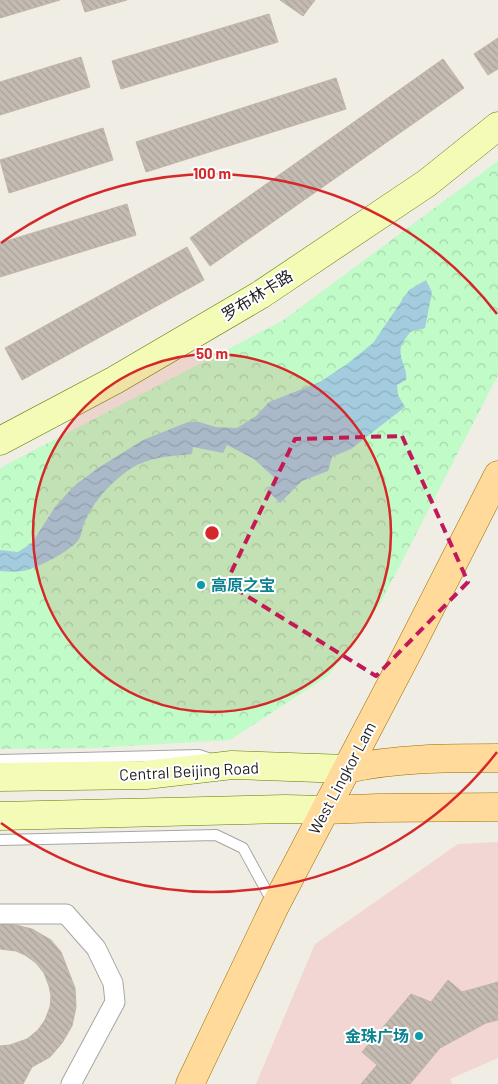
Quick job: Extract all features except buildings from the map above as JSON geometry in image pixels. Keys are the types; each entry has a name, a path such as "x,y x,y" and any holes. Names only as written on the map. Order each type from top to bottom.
{"main road":[{"name":"罗布林卡路","path":"0,441 115,380 260,295 427,183 498,126"},
{"name":"West Lingkor Lam","path":"192,1082 275,906 498,475"},
{"name":"Central Beijing Road","path":"0,777 146,775 232,765 347,769 371,764 418,759 498,758"},
{"path":"0,816 498,807"}],"street":[{"path":"0,914 66,914 96,948 113,983 116,1002 71,1084"}],"lane":[{"path":"0,760 200,755 232,765"},
{"path":"0,840 216,836 244,848 275,906"}],"highlighted area":[{"path":"402,436 468,582 376,676 226,583 295,439"}],"shaded area":[{"name":"金珠广场","path":"498,842 498,1058 450,1079 452,1084 256,1084 315,944 458,844"}],"green space":[{"path":"498,161 498,375 380,604 328,676 230,740 95,748 0,749 0,468 282,321"}],"water":[{"path":"426,280 432,292 425,328 410,332 403,341 400,351 406,372 406,380 397,385 398,395 405,407 351,449 332,457 328,471 302,481 280,503 267,490 277,480 254,459 227,445 223,453 193,447 192,454 168,456 144,462 123,474 104,492 93,506 84,523 79,539 62,553 29,570 17,572 0,571 0,550 18,552 32,543 55,507 73,487 98,468 143,440 188,422 199,422 216,427 237,428 256,416 269,402 320,382 347,364 373,343 409,290"}],"place":[{"name":"高原之宝","path":"201,585"},
{"name":"金珠广场","path":"419,1036"}]}
